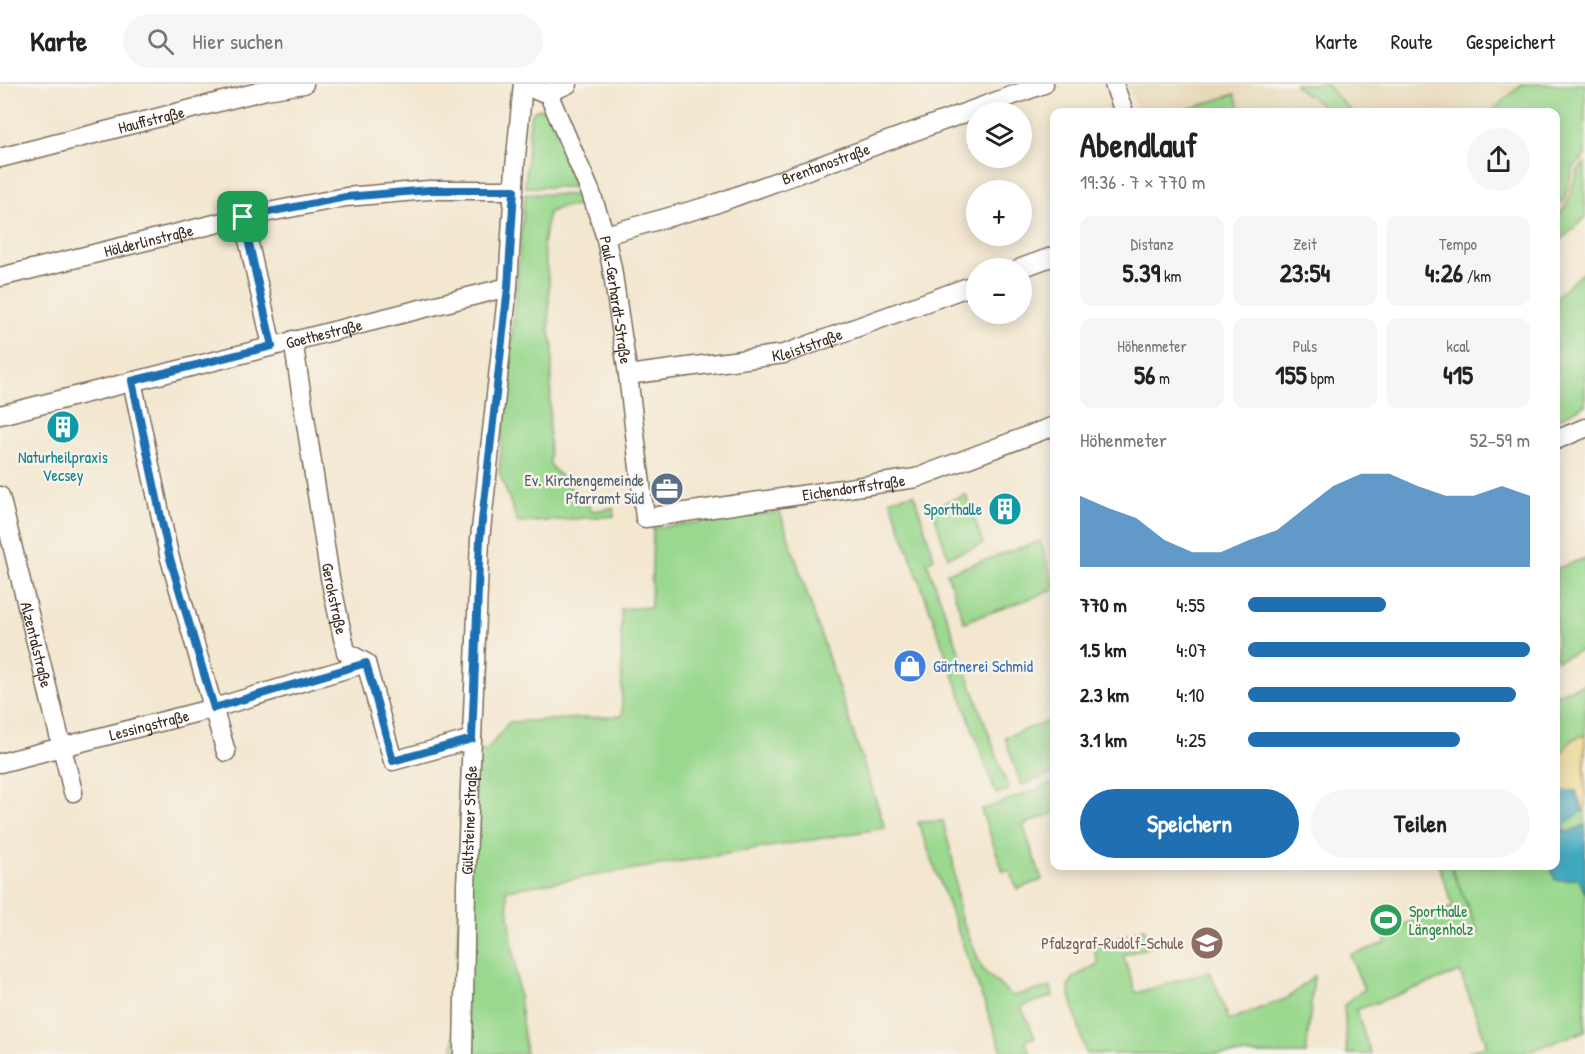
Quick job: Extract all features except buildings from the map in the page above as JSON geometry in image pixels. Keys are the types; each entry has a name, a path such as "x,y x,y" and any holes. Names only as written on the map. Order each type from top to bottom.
{"street":[{"name":"Hauffstraße","path":"0,158 267,90 304,84"},
{"path":"523,86 548,93 568,84"},
{"name":"Brentanostraße","path":"605,235 712,205 1044,84"},
{"path":"1114,84 1123,108"},
{"name":"Gültsteiner Straße","path":"463,1054 466,887 480,539 508,287 523,86"},
{"name":"Paul-Gerhardt-Straße","path":"548,93 591,194 605,235 628,375 645,518"},
{"name":"Hölderlinstraße","path":"0,277 243,217 346,197 429,190 514,190"},
{"path":"243,217 272,346"},
{"path":"1032,264 1050,257"},
{"name":"Goethestraße","path":"0,415 508,287"},
{"name":"Kleiststraße","path":"628,375 784,354 966,288"},
{"name":"Gerokstraße","path":"292,340 330,578 346,652 366,663"},
{"path":"132,381 169,555 226,752"},
{"name":"Eichendorffstraße","path":"645,518 916,478 1050,428"},
{"path":"1560,438 1585,428"},
{"name":"Alzentalstraße","path":"0,496 73,792"},
{"path":"366,663 393,761 472,739"},
{"name":"Lessingstraße","path":"0,762 214,708 366,663"}],"shaded area":[{"path":"1127,84 1585,84 1585,163 1578,171 1566,207 1560,213 1560,108 1136,108"}],"green space":[{"path":"1295,84 1325,84 1348,108 1324,108 1309,95 1305,95"},
{"path":"1522,84 1585,84 1585,156 1573,168 1563,203 1560,200 1560,108 1495,108"},
{"path":"1235,94 1240,108 1191,108"},
{"path":"540,109 548,111 580,187 525,187 530,117 534,111"},
{"path":"1585,163 1585,218 1560,240 1560,213 1566,207 1578,171"},
{"path":"525,194 583,195 588,206 561,207 548,213 543,245 549,283 549,328 553,346 549,428 550,465 593,511 613,508 614,516 518,523 499,472"},
{"path":"1585,271 1585,405 1560,418 1560,293"},
{"path":"914,494 934,558 927,562 1009,790 996,794 890,499"},
{"path":"966,495 983,544 948,557 932,507"},
{"path":"780,512 885,828 506,890 526,1054 453,1054 460,893 460,757 488,749 509,722 622,716 621,609 651,607 653,528"},
{"path":"1040,541 1050,570 1050,591 964,622 947,573"},
{"path":"1585,558 1585,649 1560,659 1560,567"},
{"path":"1585,684 1585,1031 1521,1054 1465,1054 1487,1045 1460,972 1356,1010 1371,1054 1347,1054 1344,1005 1364,989 1350,955 1386,943 1383,932 1453,907 1440,870 1452,870 1480,935 1453,870 1560,870 1560,693"},
{"path":"1050,720 1050,774 1021,785 1005,737"},
{"path":"1050,784 1050,815 1023,825 1042,880 1017,889 1010,871 1003,871 981,810"},
{"path":"943,821 953,861 959,913 983,970 1012,996 1051,987 1053,996 1021,1007 1035,1037 1025,1041 1031,1054 1003,1054 918,822"},
{"path":"1144,928 1150,947 1123,955 1136,993 1210,971 1229,1020 1288,998 1314,976 1306,1054 1086,1054 1068,987 1074,977 1098,964 1094,947"}],"sand":[{"path":"1585,735 1585,809 1583,811 1576,791 1560,792 1560,754 1573,739"}],"water":[{"path":"1576,791 1583,811 1562,826 1566,833 1585,825 1585,894 1579,879 1555,880 1551,870 1560,870 1560,792"}],"place":[{"name":"Naturheilpraxis Vecsey","path":"63,427"},
{"name":"Ev. Kirchengemeinde Pfarramt Süd","path":"667,489"},
{"name":"Sporthalle","path":"1005,509"},
{"name":"Gärtnerei Schmid","path":"910,666"},
{"name":"Sporthalle Längenholz","path":"1386,920"},
{"name":"Pfalzgraf-Rudolf-Schule","path":"1207,943"}],"route":[{"path":"429,190 514,190 508,287 480,539 472,739 393,761 366,663 214,708 169,555 132,381 272,346 243,217 346,197 429,190"}]}
